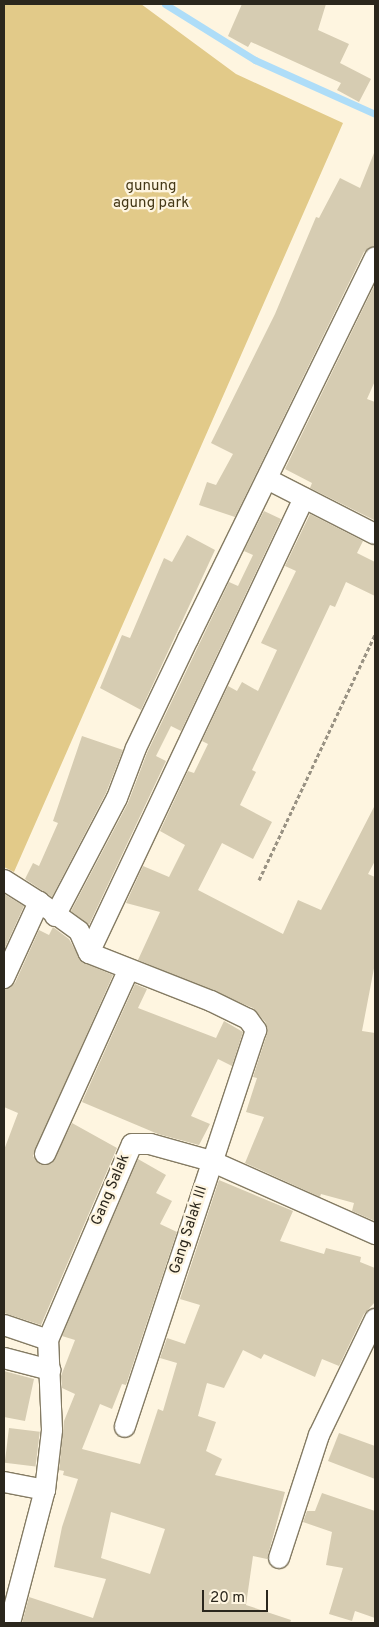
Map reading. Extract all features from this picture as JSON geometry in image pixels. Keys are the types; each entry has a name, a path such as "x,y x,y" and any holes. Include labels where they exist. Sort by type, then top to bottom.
{"street":[{"path":"55,916 117,798 136,748 375,257"},
{"path":"267,479 375,534"},
{"path":"88,953 304,498"},
{"path":"4,880 79,931 88,953 128,971 45,1154"},
{"path":"4,978 39,902"},
{"name":"Gang Salak III","path":"125,1426 211,1161 256,1035 254,1025 248,1019 211,1001 128,971"},
{"name":"Gang Salak","path":"10,1623 44,1490 52,1430 48,1340 132,1144 150,1144 211,1161 375,1234"},
{"path":"279,1558 319,1435 375,1319"},
{"path":"4,1324 48,1340"},
{"path":"4,1358 50,1370"},
{"path":"4,1482 44,1490"}],"path":[{"path":"259,880 375,635"}],"green space":[{"name":"gunung agung park","path":"4,4 141,4 236,74 343,123 14,872 4,867"}],"building":[{"path":"242,4 326,4 318,30 349,44 340,63 371,79 359,102 337,90 341,83 251,42 248,47 228,36"},
{"path":"374,153 375,245 364,252 235,517 199,505 207,482 216,485 233,454 211,443 275,314 316,217 319,218 340,178 360,188"},
{"path":"375,284 375,381 367,399 375,402 374,520 310,488 312,483 285,469"},
{"path":"264,511 281,519 181,731 171,726 156,756 166,761 89,925 71,911 128,803 147,753 229,582 238,586 253,555 244,551"},
{"path":"310,514 363,541 357,553 375,562 375,596 346,582 335,607 330,605 252,770 256,772 240,805 272,822 253,859 222,843 198,890 283,934 298,900 321,910 375,805 375,861 368,874 375,877 375,963 362,1031 375,1033 375,1221 352,1211 354,1203 321,1194 320,1197 245,1163 264,1117 246,1112 257,1078 253,1077 267,1034 266,1023 253,1008 138,960 160,912 126,903 143,866 169,877 185,845 160,831 188,771 194,773 208,744 202,741 228,686 237,691 242,682 258,691 277,650 261,643 296,571 285,566"},
{"path":"187,535 215,550 141,710 100,688 122,635 130,638 164,558 172,562"},
{"path":"82,736 123,750 106,793 52,897 25,879 33,863 39,866 58,823 53,821"},
{"path":"4,894 24,906 4,950"},
{"path":"53,927 69,939 82,962 113,975 33,1156 41,1165 52,1163 72,1123 117,1148 41,1325 4,1313 4,1150 18,1113 4,1107 4,990 15,983 39,930 49,935"},
{"path":"135,984 147,989 138,1008 216,1038 224,1021 243,1032 232,1066 218,1059 191,1116 210,1124 199,1145 158,1134 82,1102"},
{"path":"138,1159 166,1175 156,1193 172,1201 160,1224 177,1232 126,1385 122,1384 112,1409 100,1404 82,1449 140,1464 158,1409 163,1411 177,1363 160,1358 167,1338 185,1344 200,1305 180,1299 219,1180 293,1211 280,1241 324,1254 326,1248 361,1257 360,1262 375,1268 375,1302 364,1314 339,1366 322,1359 315,1377 264,1354 261,1359 243,1350 224,1388 207,1383 198,1416 216,1422 206,1451 222,1459 215,1475 285,1492 267,1559 253,1556 246,1605 291,1620 290,1623 22,1623 29,1597 93,1618 106,1579 54,1567 62,1527 78,1479 63,1475 64,1471 59,1470 64,1421 75,1394 62,1388 61,1376 75,1340 62,1336","holes":["111,1512 165,1529 150,1574 101,1558"]},
{"path":"4,1371 34,1379 25,1421 4,1417"},
{"path":"9,1428 40,1432 36,1467 5,1463"},
{"path":"339,1433 375,1446 375,1479 328,1461"},
{"path":"322,1493 375,1511 375,1618 355,1611 352,1621 329,1614 343,1568 326,1565 332,1532 303,1522 307,1511 315,1511"}],"waterway":[{"path":"165,4 255,60 375,114"}]}
